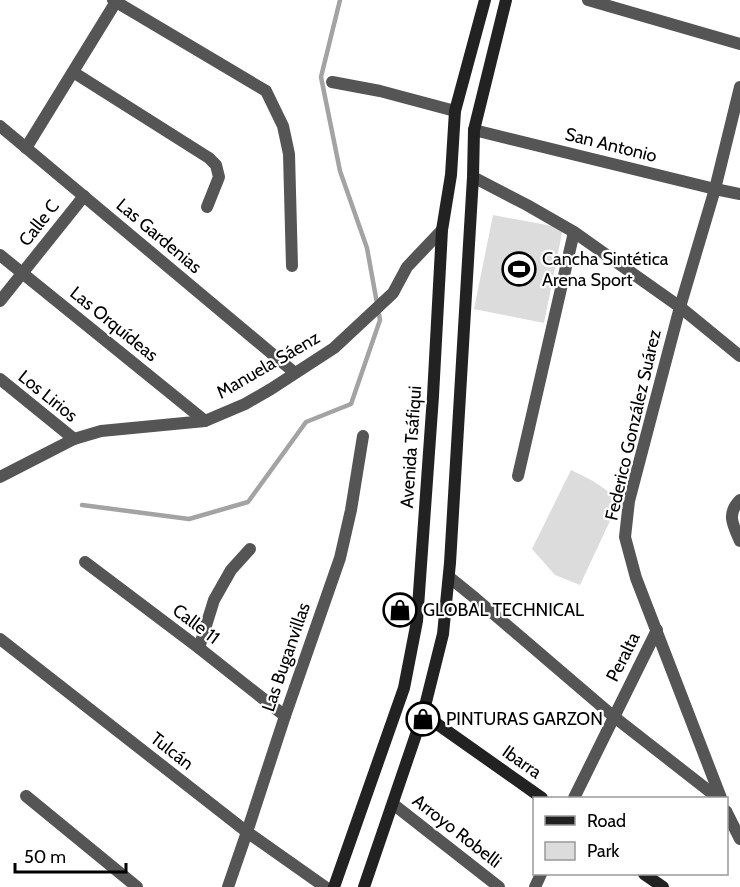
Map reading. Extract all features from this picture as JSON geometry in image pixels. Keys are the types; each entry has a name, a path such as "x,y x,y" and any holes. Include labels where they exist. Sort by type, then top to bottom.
{"main road":[{"name":"Avenida Tsáfiqui","path":"334,887 404,688 417,621 442,230 451,175 455,111 485,0"},
{"path":"364,887 423,714 443,634 449,577 474,130 506,0"},
{"name":"Ibarra","path":"423,714 541,797"},
{"path":"647,875 663,887"}],"street":[{"path":"588,0 740,44"},
{"path":"26,148 115,1 266,92 283,126 289,154 292,266"},
{"path":"73,72 209,158 216,165 219,177 207,207"},
{"path":"332,82 380,91 455,111"},
{"name":"Federico González Suárez","path":"720,797 636,578 625,537 629,501 680,307 715,189 740,87"},
{"name":"Las Gardenias","path":"0,126 295,373"},
{"name":"San Antonio","path":"474,130 740,194"},
{"path":"473,177 574,232 680,307 740,356"},
{"name":"Calle C","path":"0,301 84,196"},
{"name":"Manuela Sáenz","path":"0,477 74,440 101,431 205,421 245,404 272,389 334,348 371,314 393,293 407,267 442,230"},
{"path":"518,476 574,232"},
{"name":"Las Orquídeas","path":"0,255 205,421"},
{"name":"Los Lirios","path":"0,380 74,440"},
{"name":"Las Buganvillas","path":"228,887 340,558 351,510 363,436"},
{"path":"740,500 735,506 731,519 740,541"},
{"path":"199,648 214,600 231,570 250,549"},
{"name":"Calle 11","path":"85,562 285,716"},
{"path":"449,577 613,716 719,797"},
{"name":"Peralta","path":"574,797 657,630"},
{"name":"Tulcán","path":"0,639 247,832 325,887"},
{"path":"26,796 137,887"},
{"name":"Arroyo Robelli","path":"393,804 499,887"},
{"path":"728,815 740,839"}],"green space":[{"name":"Cancha Sintética Arena Sport","path":"493,215 563,228 544,323 474,309"},
{"path":"571,470 593,481 616,497 616,508 580,585 555,575 532,549"}],"waterway":[{"path":"82,505 189,519 248,502 306,422 351,404 380,320 367,248 340,171 321,77 340,0"}],"place":[{"name":"Cancha Sintética Arena Sport","path":"519,269"},
{"name":"GLOBAL TECHNICAL","path":"400,610"},
{"name":"PINTURAS GARZON","path":"423,719"}]}
